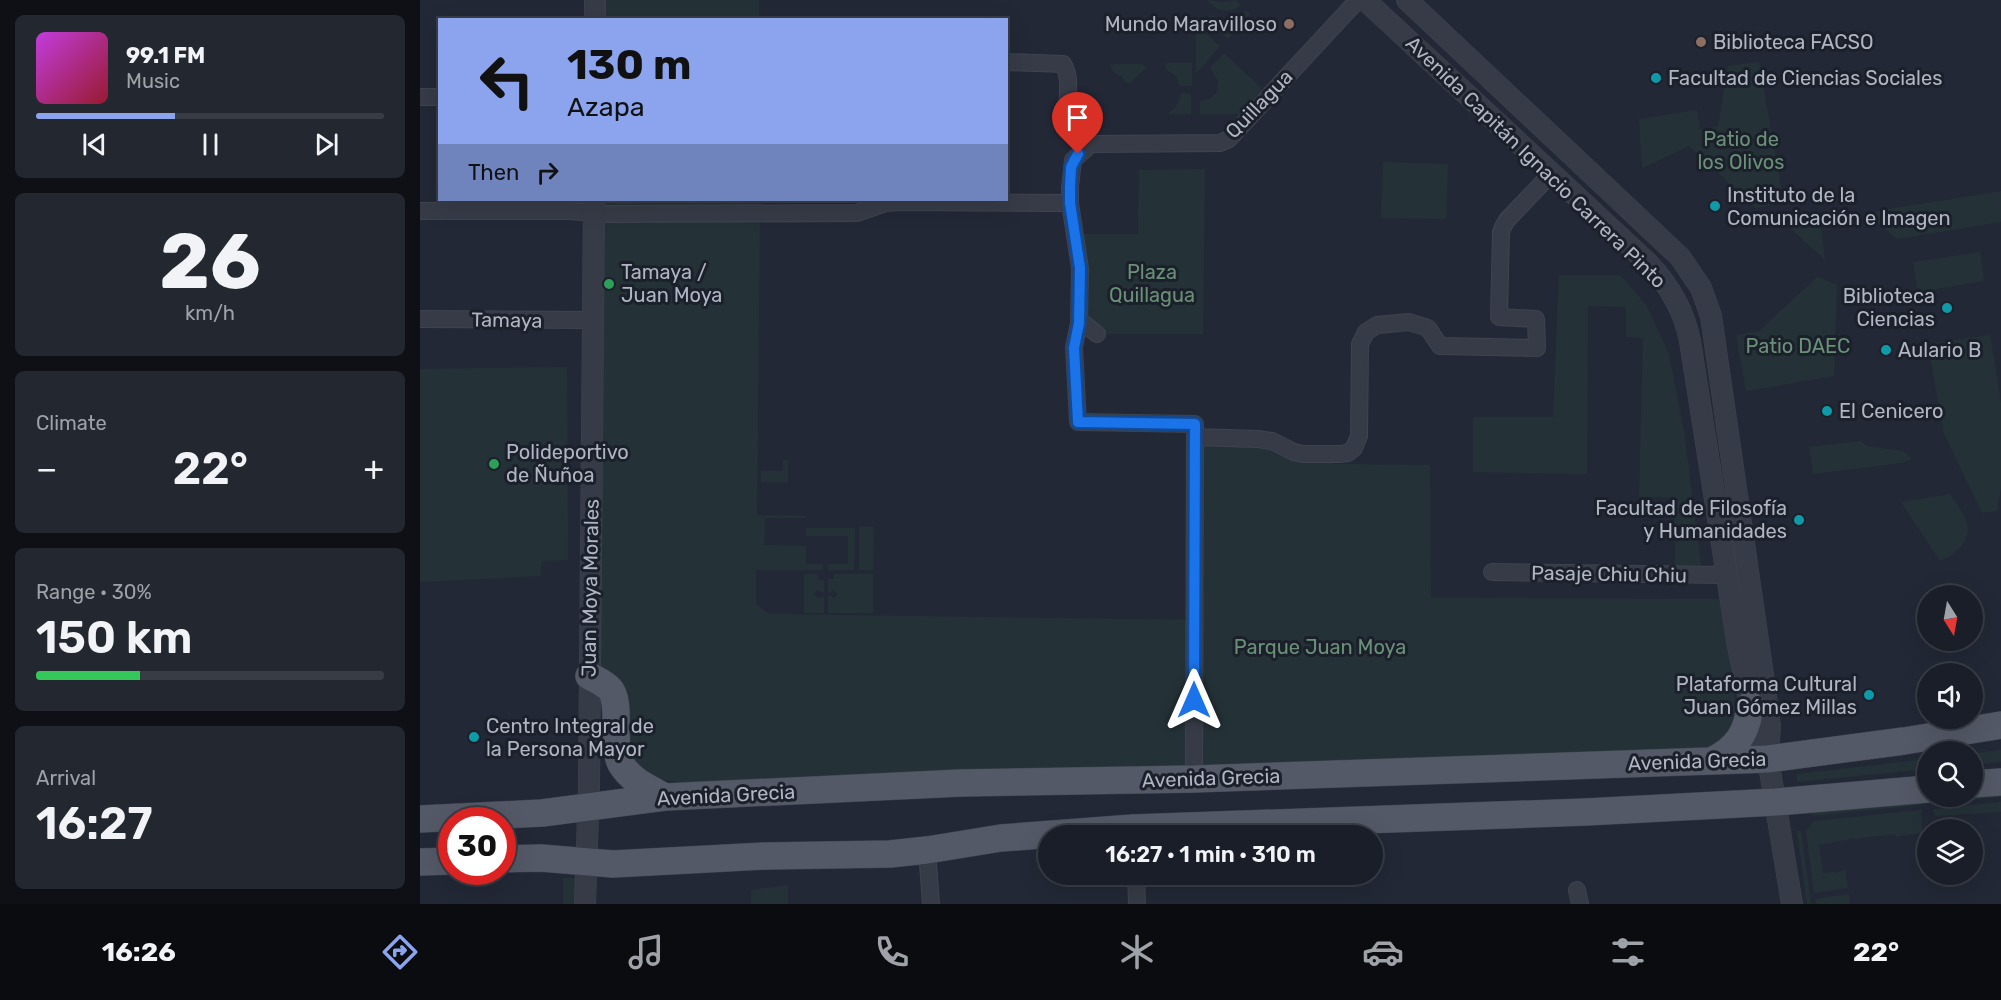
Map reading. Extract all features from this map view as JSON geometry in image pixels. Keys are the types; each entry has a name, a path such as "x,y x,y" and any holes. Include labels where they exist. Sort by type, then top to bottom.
{"main road":[{"path":"589,676 613,694 616,745 622,765 634,779 665,797"},
{"path":"1711,761 1730,751 1740,740 1749,718 1750,705"},
{"name":"Avenida Grecia","path":"420,819 518,815 665,797 961,783 1194,779 1768,759 2001,725"},
{"path":"1983,783 2001,782"},
{"path":"1292,825 1776,802 1917,790"},
{"path":"516,859 541,858 613,864 766,856 887,854 1001,838 1038,836"},
{"path":"420,862 438,861"}],"street":[{"path":"595,0 595,18"},
{"name":"Quillagua","path":"1091,144 1220,143 1229,139 1358,0"},
{"name":"Avenida Capitán Ignacio Carrera Pinto","path":"1365,0 1648,263 1663,278 1680,306 1690,341 1750,705 1757,732 1768,759 1792,904"},
{"name":"Avenida Capitán Ignacio Carrera Pinto","path":"1407,0 1680,257 1701,288 1711,316 1749,575 1770,726 1771,740 1768,759"},
{"path":"1008,62 1063,64 1069,76 1069,118 1072,126 1091,144 1073,160 1070,187 1070,203 1080,268 1080,320 1074,348 1078,422 1195,424 1194,779"},
{"path":"420,96 438,97"},
{"path":"1195,437 1258,438 1272,441 1303,454 1348,453 1354,448 1359,436 1360,344 1366,332 1377,326 1409,322 1419,325 1428,328 1440,346 1537,348 1536,319 1499,317 1501,232 1507,220 1570,153"},
{"path":"420,211 570,211 594,206 769,206 857,213 886,203 899,202 1070,203"},
{"name":"Juan Moya Morales","path":"585,904 594,206"},
{"name":"Tamaya","path":"420,319 593,320"},
{"path":"1080,320 1097,334"},
{"name":"Pasaje Chiu Chiu","path":"1492,572 1727,575"},
{"path":"1727,575 1749,575"},
{"path":"927,850 931,904"},
{"path":"1136,885 1137,904"}],"green space":[{"path":"605,0 759,0 759,18 605,18"},
{"path":"1207,0 1226,2 1236,0 1241,5 1227,11 1214,7"},
{"path":"1246,10 1250,14 1228,39 1206,23 1210,15 1229,22"},
{"path":"1196,25 1220,46 1196,74"},
{"path":"1224,53 1262,89 1240,114 1200,114 1200,101 1209,99 1217,92 1218,81 1210,68"},
{"name":"Patio de los Olivos","path":"1759,62 1784,203 1756,208 1689,146 1642,168 1639,119 1697,110 1700,129 1718,126 1728,66"},
{"path":"1166,63 1192,63 1192,86 1180,86 1176,76 1166,69"},
{"path":"1110,64 1143,64 1146,68 1131,82 1126,83 1121,76 1113,72"},
{"path":"1181,93 1191,94 1191,114 1169,114 1177,104"},
{"path":"1383,162 1448,164 1446,219 1381,218"},
{"name":"Plaza Quillagua","path":"1205,169 1203,334 1101,334 1082,315 1079,234 1138,234 1139,170"},
{"path":"2001,191 2001,222 1897,239 1865,213"},
{"name":"Parque Juan Moya","path":"603,201 760,201 757,515 806,516 806,518 765,518 764,545 806,546 806,564 823,564 823,570 756,570 756,604 769,614 1202,620 1203,443 1256,444 1294,460 1333,461 1334,464 1430,465 1431,598 1721,599 1739,725 1721,752 684,783 653,778 632,762 601,669 598,635"},
{"path":"1786,224 1821,227 1825,260"},
{"path":"1980,252 1984,281 1918,292 1913,262"},
{"path":"1559,275 1620,275 1647,306 1669,354 1684,431 1701,565 1675,565 1675,497 1639,497 1643,338 1626,337 1626,307 1588,306 1587,474 1473,472 1473,417 1553,417"},
{"name":"Patio DAEC","path":"1817,277 1837,285 1834,376 1746,391 1736,335 1759,331"},
{"path":"1990,335 2001,403 2001,488 1997,511 1982,513 1944,434 1928,344"},
{"name":"Polideportivo de Ñuñoa","path":"567,367 568,560 542,561 540,576 420,582 420,369"},
{"path":"1861,441 1867,446 1903,451 1912,459 1902,463 1813,474 1809,447"},
{"path":"783,460 788,460 788,482 761,482 761,471 783,471"},
{"path":"1950,494 1964,516 1968,531 1960,547 1940,561 1901,502"},
{"path":"859,527 874,527 873,570 859,570"},
{"path":"806,528 855,528 854,570 828,570 828,564 848,564 848,536 806,536"},
{"path":"804,574 818,574 818,580 824,580 824,593 817,590 814,594 817,598 824,596 824,613 804,613"},
{"path":"834,574 873,574 873,613 828,613 828,595 834,598 838,594 834,590 828,593 828,579 834,579"},
{"path":"2001,750 2001,762 1983,764 1983,752"},
{"path":"1917,760 1917,770 1797,782 1796,774"},
{"path":"2001,791 2001,797 1983,799 1983,794"},
{"path":"1917,799 1917,805 1812,816 1811,810"},
{"path":"2001,802 2001,812 1934,816 1933,809 1983,807 1983,804"},
{"path":"1921,810 1921,819 1917,819 1917,834 1896,837 1895,834 1854,838 1819,845 1823,873 1845,870 1848,888 1814,893 1806,831 1814,821"},
{"path":"1797,831 1801,831 1811,904 1807,904"},
{"path":"563,878 579,878 578,904 563,904"},
{"path":"788,885 788,904 751,904 751,890"},
{"path":"1849,894 1850,904 1816,904 1815,899"}],"place":[{"name":"Mundo Maravilloso","path":"1289,24"},
{"name":"Biblioteca FACSO","path":"1701,42"},
{"name":"Facultad de Ciencias Sociales","path":"1656,78"},
{"name":"Instituto de la Comunicación e Imagen","path":"1715,206"},
{"name":"Tamaya / Juan Moya","path":"609,284"},
{"name":"Biblioteca Ciencias","path":"1947,308"},
{"name":"Aulario B","path":"1886,350"},
{"name":"El Cenicero","path":"1827,411"},
{"name":"Polideportivo de Ñuñoa","path":"494,464"},
{"name":"Facultad de Filosofía y Humanidades","path":"1799,520"},
{"name":"Plataforma Cultural Juan Gómez Millas","path":"1869,695"},
{"name":"Centro Integral de la Persona Mayor","path":"474,737"}],"route":[{"path":"1078,154 1071,167 1070,203 1080,268 1079,323 1074,348 1078,422 1195,424 1194,700"}]}
